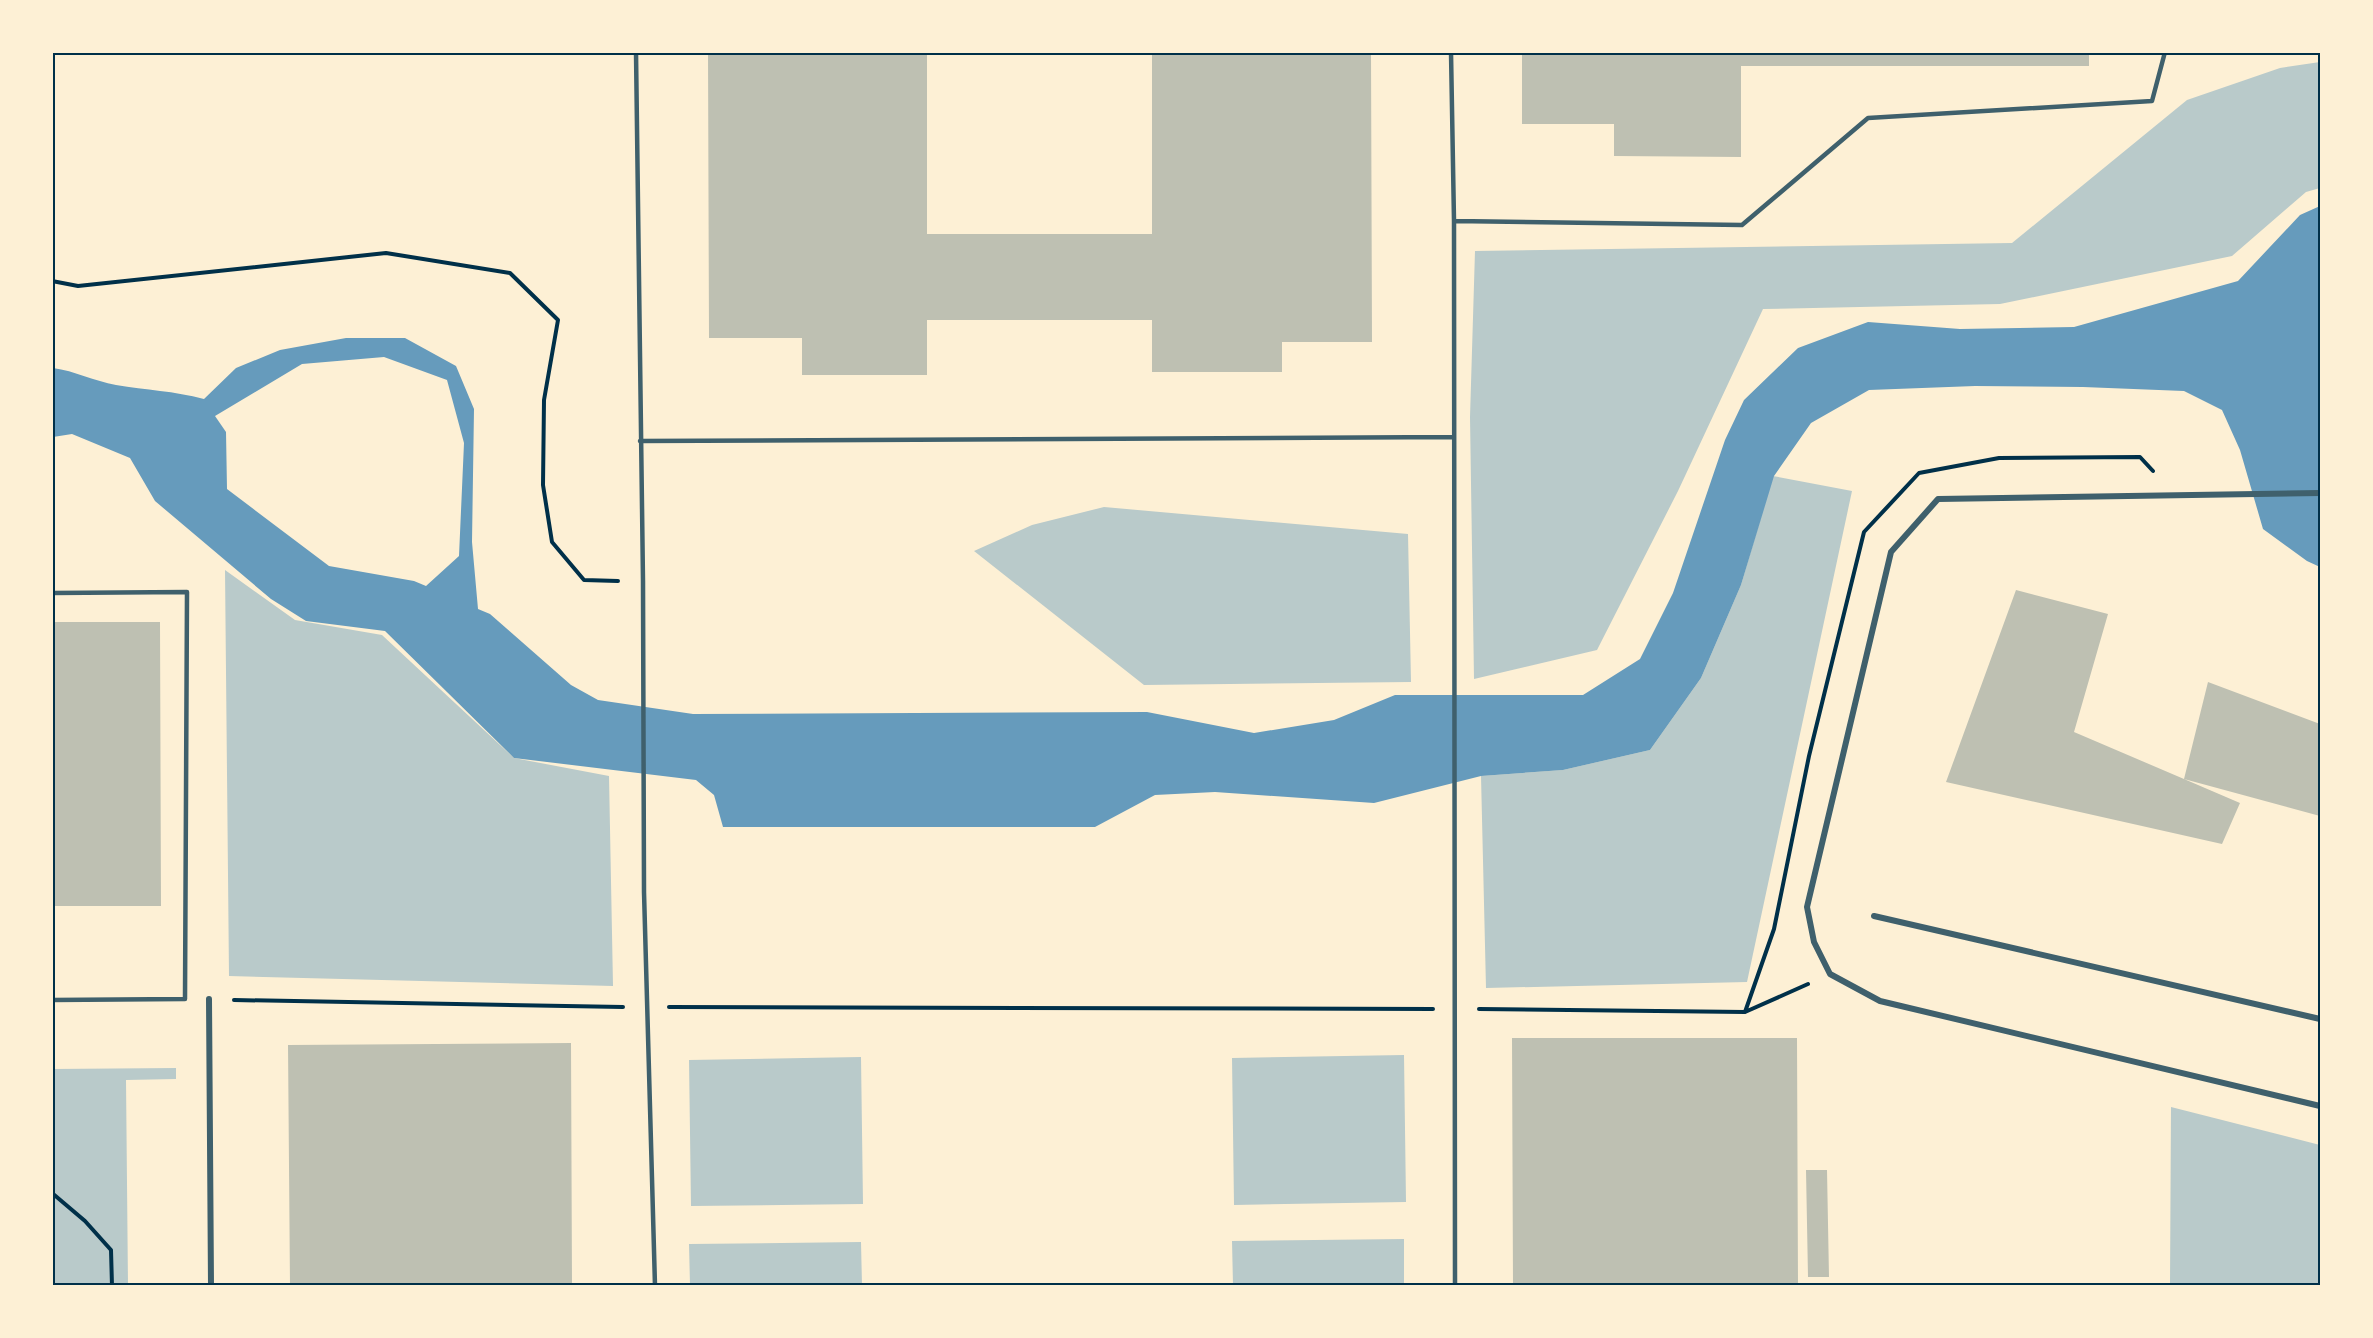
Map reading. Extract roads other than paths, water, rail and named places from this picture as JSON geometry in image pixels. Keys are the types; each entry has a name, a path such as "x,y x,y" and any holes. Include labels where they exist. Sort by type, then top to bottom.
{"street":[{"path":"2320,493 1938,499 1891,552 1807,907 1814,942 1830,974 1880,1001 2320,1106"},
{"path":"1874,916 2320,1019"},
{"path":"209,999 211,1286"}],"lane":[{"path":"636,52 643,581 644,892 655,1286"},
{"path":"1451,52 1454,221 1455,1286"},
{"path":"1454,221 1742,225 1868,118 2152,101 2165,52"},
{"path":"640,441 1454,437"},
{"path":"52,592 187,592 185,999 52,1000"}],"water":[{"path":"2320,206 2320,567 2307,561 2263,529 2240,450 2222,410 2184,391 1975,386 1869,390 1811,423 1774,476 1741,585 1701,678 1650,750 1563,770 1481,776 1374,803 1215,792 1155,795 1095,827 723,827 714,795 696,780 514,758 385,631 306,621 271,599 155,501 130,458 72,434 53,437 53,368 116,385 204,399 236,368 280,350 346,338 405,338 456,366 474,409 472,542 478,609 490,614 571,685 598,700 693,714 1147,712 1254,733 1334,720 1395,695 1583,695 1640,659 1673,593 1725,440 1744,400 1798,348 1868,322 1960,329 2074,327 2238,281 2300,215","holes":["384,357 447,380 464,443 459,556 426,586 414,581 329,566 227,489 226,432 215,416 302,364"]}]}
